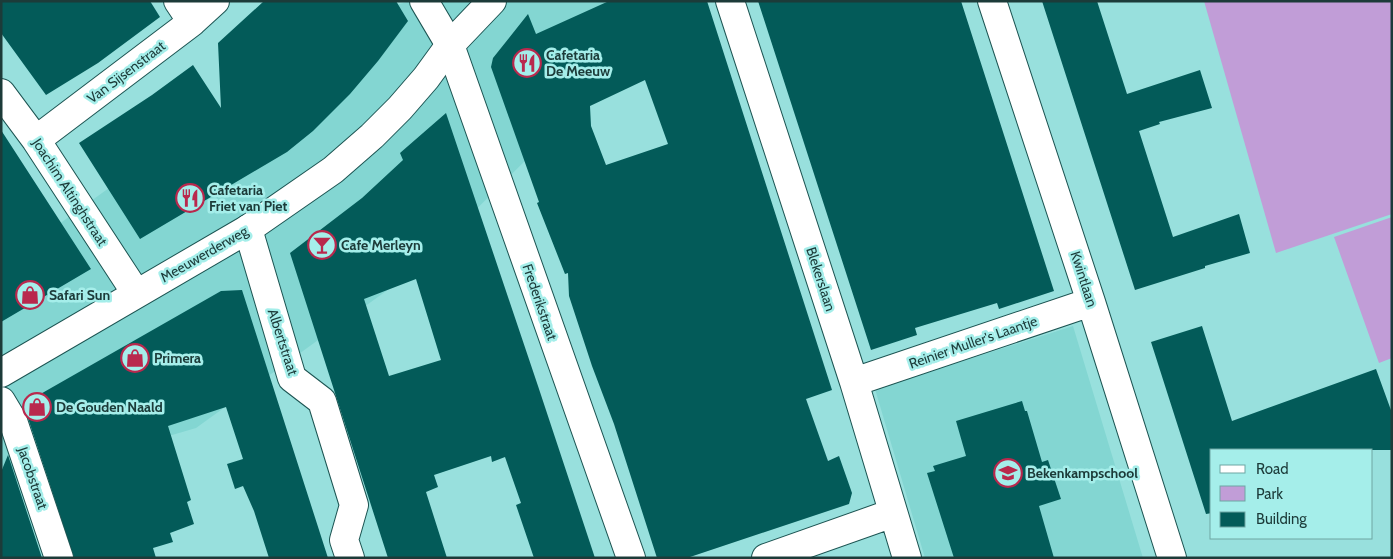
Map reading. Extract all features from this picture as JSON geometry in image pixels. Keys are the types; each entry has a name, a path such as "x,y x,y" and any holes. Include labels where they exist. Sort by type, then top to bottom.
{"street":[{"name":"Van Sijsenstraat","path":"36,140 185,12 215,1"},
{"name":"Frederikstraat","path":"424,1 450,45 631,558"},
{"name":"Meeuwerderweg","path":"1,373 248,229 333,170 372,136 400,108 426,78 450,45 492,1"},
{"name":"Blekerslaan","path":"730,1 854,382 907,558"},
{"name":"Kwintlaan","path":"992,1 1091,302 1172,558"},
{"name":"Joachim Altinghstraat","path":"1,93 36,140 136,293"},
{"name":"Albertstraat","path":"248,229 292,378 322,401 354,505 344,540 350,558"},
{"name":"Reinier Muller's Laantje","path":"854,382 1091,302"},
{"name":"Jacobstraat","path":"1,401 13,421 59,558"},
{"path":"766,558 893,514"}],"shaded area":[{"path":"411,1 627,1 653,34 414,271 196,428 1,485 1,266 343,19"},
{"name":"Bekenkampschool","path":"1073,326 1143,558 925,558 875,389"}],"green space":[{"path":"1204,1 1392,1 1392,214 1276,253"},
{"path":"1392,217 1392,358 1379,363 1334,237"}],"building":[{"path":"1,1 150,1 160,17 98,63 46,95 1,33"},
{"path":"264,1 396,1 408,21 350,94 313,131 287,152 140,239 79,143 152,95 193,65 221,108 218,43"},
{"path":"609,1 707,1 832,390 806,399 828,461 839,456 852,493 849,504 687,558 657,558 614,424 592,366 569,296 568,273 565,274 537,203 539,202 491,67 493,58 528,14 536,34","holes":["645,80 668,144 606,165 591,126 590,106"]},
{"path":"758,1 961,1 1054,291 999,309 997,303 915,328 917,335 871,350"},
{"path":"1042,1 1097,1 1127,94 1200,70 1212,108 1159,122 1160,124 1139,131 1173,237 1239,214 1250,253 1135,290"},
{"path":"446,113 595,558 534,558 516,505 521,503 505,457 492,462 491,456 434,475 438,487 426,492 447,558 388,558 290,253 362,198 403,160 400,153","holes":["416,279 441,360 389,376 364,299"]},
{"path":"1,130 91,269 1,322"},
{"path":"242,290 328,558 269,558 254,511 243,486 235,489 227,464 243,459 226,407 168,426 191,500 187,502 194,524 170,533 173,542 153,548 156,558 74,558 26,412 30,400 221,291"},
{"path":"1202,326 1232,421 1376,369 1392,413 1392,450 1210,449 1210,513 1206,514 1151,342"},
{"path":"1022,401 1025,411 1027,411 1042,462 1048,460 1061,499 1039,506 1054,558 954,558 927,473 935,471 933,466 966,456 956,421"},
{"path":"8,455 42,558 1,558 1,472"}],"place":[{"name":"Cafetaria De Meeuw","path":"527,63"},
{"name":"Cafetaria Friet van Piet","path":"190,198"},
{"name":"Cafe Merleyn","path":"322,245"},
{"name":"Safari Sun","path":"30,295"},
{"name":"Primera","path":"135,358"},
{"name":"De Gouden Naald","path":"37,407"},
{"name":"Bekenkampschool","path":"1008,473"}]}
